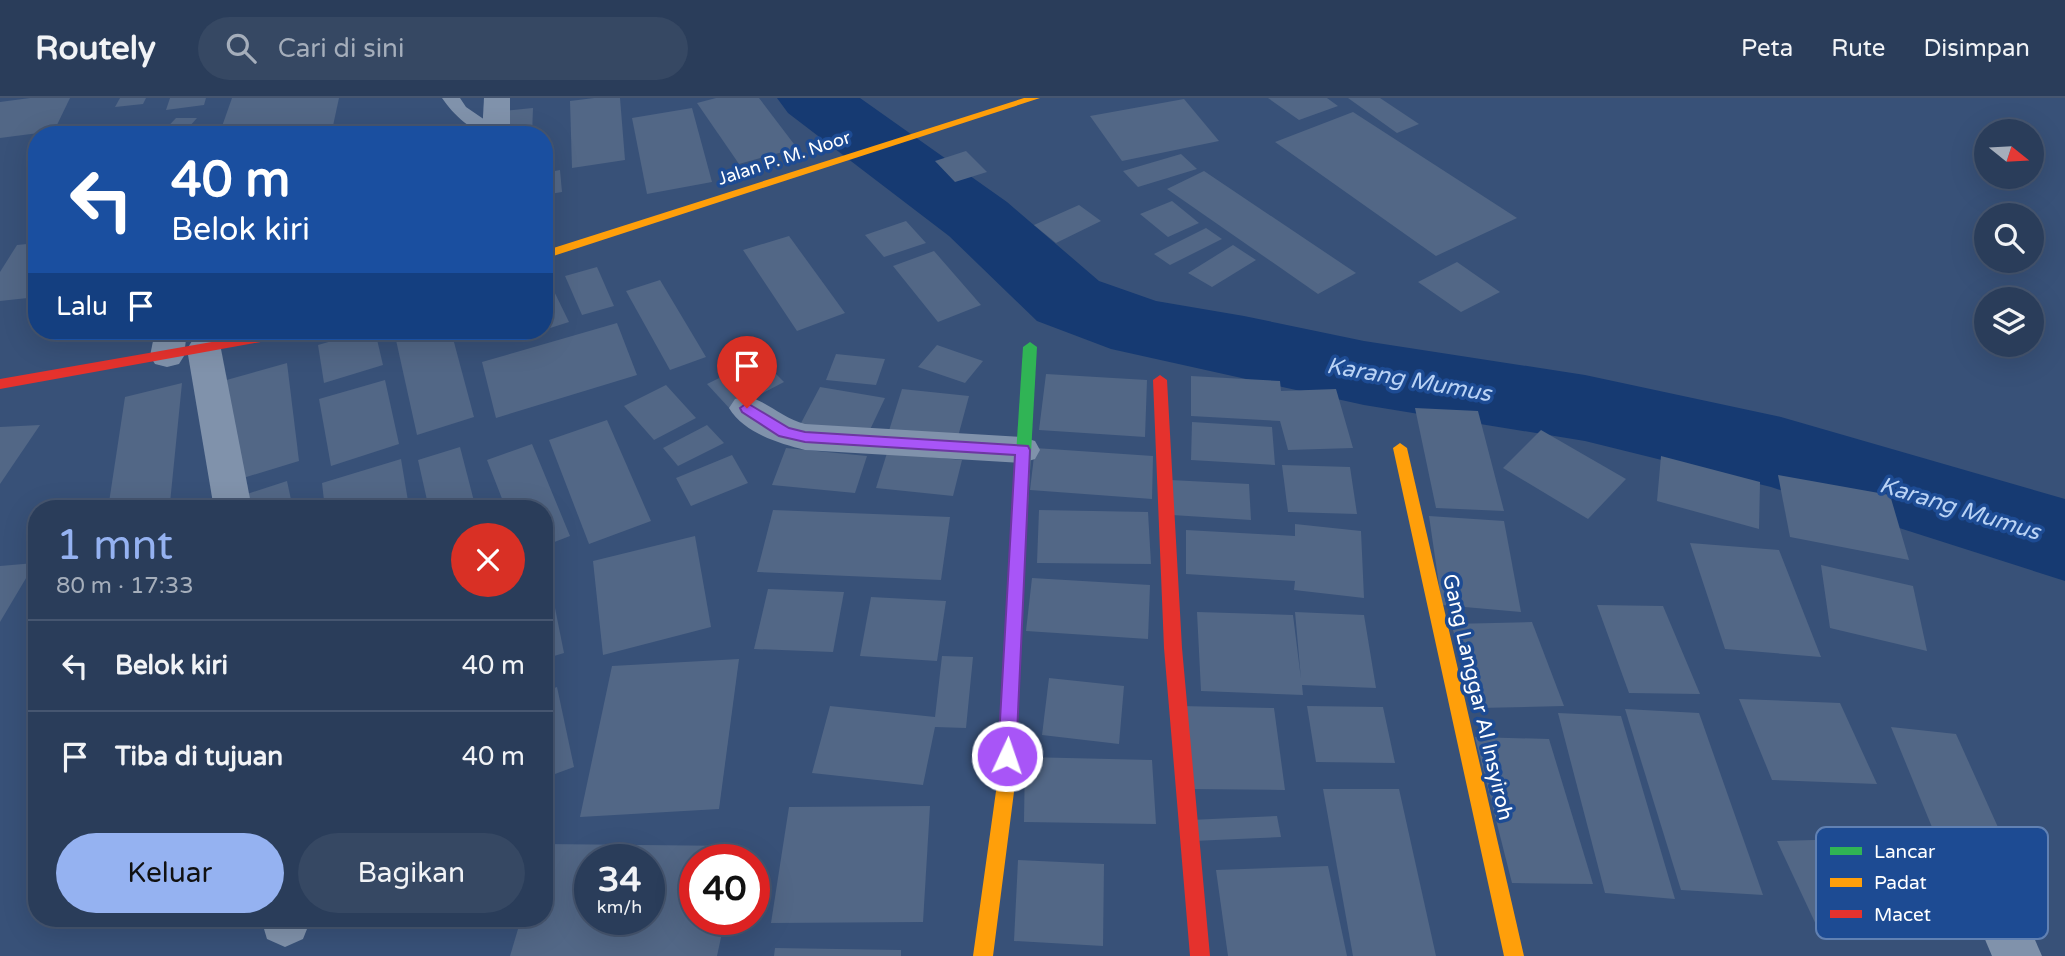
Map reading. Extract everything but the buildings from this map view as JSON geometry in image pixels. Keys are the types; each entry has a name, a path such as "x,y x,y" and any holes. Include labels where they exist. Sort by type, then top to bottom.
{"main road":[{"name":"Jalan P. M. Noor","path":"553,252 1035,98"},
{"path":"0,384 169,343 204,349 252,340"},
{"path":"983,956 1006,784 1022,450 1030,347"},
{"path":"1160,380 1173,648 1200,956"},
{"name":"Gang Langgar Al Insyiroh","path":"1399,447 1514,956"}],"street":[{"path":"495,126 497,98"},
{"path":"204,349 231,500"},
{"path":"747,408 784,432 805,437 1022,450"},
{"path":"2010,939 2017,956"}],"lane":[{"path":"451,98 460,111 483,126"}],"waterway":[{"name":"Karang Mumus","path":"813,98 978,219 1068,301 1143,328 1244,346 1364,373 1585,408 1781,453 2065,540"}],"traffic: fast":[{"path":"1016,577 1030,347"}],"traffic: slow":[{"path":"553,252 1035,98"},
{"path":"1400,448 1514,956"},
{"path":"983,956 1006,784 1016,577"}],"traffic: jam":[{"path":"0,384 248,340"},
{"path":"1160,380 1173,648 1200,956"}],"route":[{"path":"747,408 784,432 805,437 1022,450 1007,756"}]}
